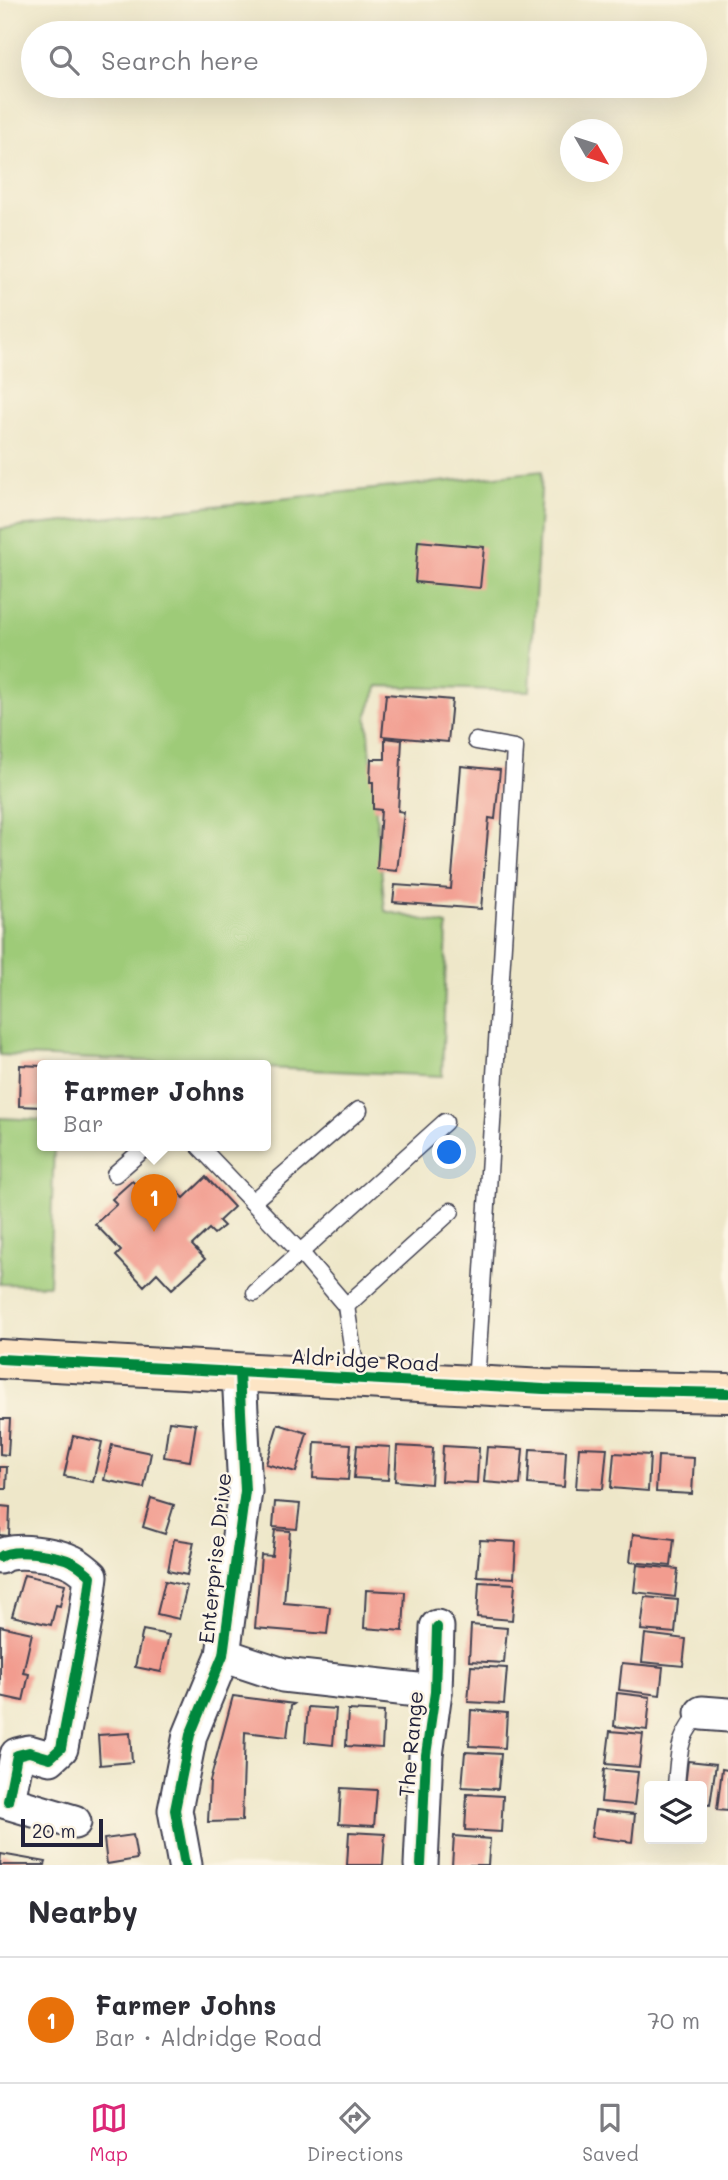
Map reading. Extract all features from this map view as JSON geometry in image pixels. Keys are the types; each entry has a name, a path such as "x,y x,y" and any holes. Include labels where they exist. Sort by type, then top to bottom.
{"street":[{"name":"Aldridge Road","path":"0,1359 544,1389 728,1393"},
{"name":"Enterprise Drive","path":"185,1865 175,1810 190,1735 223,1655 245,1491 239,1372"},
{"path":"0,1557 4,1554 25,1552 47,1556 74,1562 91,1576 61,1748 50,1758 29,1752 17,1755 4,1800 74,1822"},
{"name":"The Range","path":"421,1865 426,1755 435,1692 437,1627"},
{"name":"The Range","path":"223,1655 283,1675 435,1692"}],"lane":[{"path":"476,741 515,748 476,1385"},
{"path":"252,1202 359,1110"},
{"path":"255,1293 445,1122"},
{"path":"115,1174 141,1151"},
{"path":"207,1151 346,1306 356,1378"},
{"path":"346,1306 451,1212"},
{"path":"677,1781 681,1741 691,1723 715,1714"}],"green space":[{"path":"542,471 530,691 378,686 367,714 385,911 447,925 442,1076 271,1068 271,1060 121,1060 0,1055 0,529"},
{"path":"0,1118 37,1120 37,1151 54,1151 49,1285 0,1284"}],"building":[{"path":"418,541 484,547 480,588 415,582"},
{"path":"386,694 452,700 448,742 382,736"},
{"path":"385,738 402,740 398,811 404,812 397,871 377,869 381,810 373,809 371,759 385,759"},
{"path":"461,766 500,770 495,819 489,818 481,909 393,902 395,885 451,889"},
{"path":"20,1065 37,1066 37,1107 19,1106"},
{"path":"149,1177 170,1199 177,1191 184,1198 206,1177 234,1207 219,1221 224,1226 214,1234 209,1229 192,1245 205,1259 172,1289 157,1273 144,1286 116,1256 121,1251 95,1224 117,1204 112,1199 132,1181 139,1187"},
{"path":"0,1419 10,1419 8,1455 0,1454"},
{"path":"169,1421 196,1424 190,1461 164,1457"},
{"path":"278,1424 307,1433 296,1472 266,1464"},
{"path":"73,1436 102,1442 93,1482 64,1476"},
{"path":"315,1442 351,1444 348,1480 313,1478"},
{"path":"112,1445 151,1453 144,1488 104,1480"},
{"path":"357,1445 390,1447 388,1480 354,1478"},
{"path":"397,1446 433,1448 431,1484 395,1481"},
{"path":"443,1446 479,1448 477,1483 441,1481"},
{"path":"487,1447 523,1449 520,1485 484,1482"},
{"path":"579,1447 607,1448 603,1489 576,1488"},
{"path":"530,1449 566,1451 564,1487 528,1484"},
{"path":"614,1453 650,1455 648,1491 611,1488"},
{"path":"658,1456 694,1458 692,1494 656,1492"},
{"path":"0,1467 7,1467 6,1489 0,1489"},
{"path":"151,1498 174,1505 165,1534 143,1527"},
{"path":"275,1502 300,1504 297,1529 273,1527"},
{"path":"0,1506 10,1507 9,1536 0,1535"},
{"path":"275,1530 290,1531 284,1603 330,1607 327,1634 255,1628 261,1555 272,1556"},
{"path":"633,1534 674,1539 671,1566 630,1562"},
{"path":"174,1539 194,1542 187,1575 168,1571"},
{"path":"480,1540 516,1542 514,1578 477,1576"},
{"path":"637,1565 678,1569 675,1597 634,1592"},
{"path":"24,1575 65,1584 60,1606 56,1605 51,1625 12,1616"},
{"path":"165,1581 187,1586 179,1619 157,1614"},
{"path":"479,1582 515,1584 512,1620 477,1617"},
{"path":"366,1590 405,1592 403,1631 364,1628"},
{"path":"645,1597 678,1600 675,1633 641,1630"},
{"path":"471,1625 507,1628 504,1663 469,1661"},
{"path":"0,1626 32,1633 23,1673 29,1674 23,1701 0,1696"},
{"path":"143,1630 169,1635 161,1672 135,1667"},
{"path":"645,1634 686,1639 683,1666 642,1662"},
{"path":"622,1663 663,1667 660,1695 619,1690"},
{"path":"471,1666 507,1668 504,1704 468,1702"},
{"path":"617,1693 650,1697 647,1730 614,1726"},
{"path":"233,1696 294,1704 291,1706 287,1737 245,1732 242,1821 208,1822 210,1781"},
{"path":"308,1707 336,1709 333,1745 305,1742"},
{"path":"348,1710 384,1712 382,1748 346,1746"},
{"path":"471,1710 507,1713 505,1748 469,1746"},
{"path":"610,1731 643,1734 639,1767 606,1764"},
{"path":"130,1733 132,1762 100,1765 98,1735"},
{"path":"465,1752 501,1754 498,1789 462,1787"},
{"path":"688,1761 716,1764 710,1805 707,1805 707,1781 686,1781"},
{"path":"604,1769 638,1772 634,1805 601,1802"},
{"path":"722,1769 728,1770 728,1811 717,1810"},
{"path":"341,1788 377,1790 374,1826 339,1824"},
{"path":"467,1794 503,1796 501,1832 465,1830"},
{"path":"595,1810 635,1814 632,1842 591,1837"},
{"path":"349,1832 385,1834 383,1865 347,1865"},
{"path":"133,1835 137,1859 107,1864 104,1839"},
{"path":"454,1836 490,1839 488,1865 452,1865"},
{"path":"1,1854 46,1862 45,1865 0,1865"}],"cycle path":[{"path":"0,1359 544,1389 728,1393"},
{"path":"185,1865 175,1810 190,1735 223,1655 245,1491 239,1372"},
{"path":"0,1557 24,1552 57,1557 80,1566 91,1576 61,1748 50,1758 29,1752 17,1755 8,1801"},
{"path":"421,1865 426,1755 435,1692 437,1627"}],"place":[{"name":"Farmer Johns","path":"154,1232"}]}
